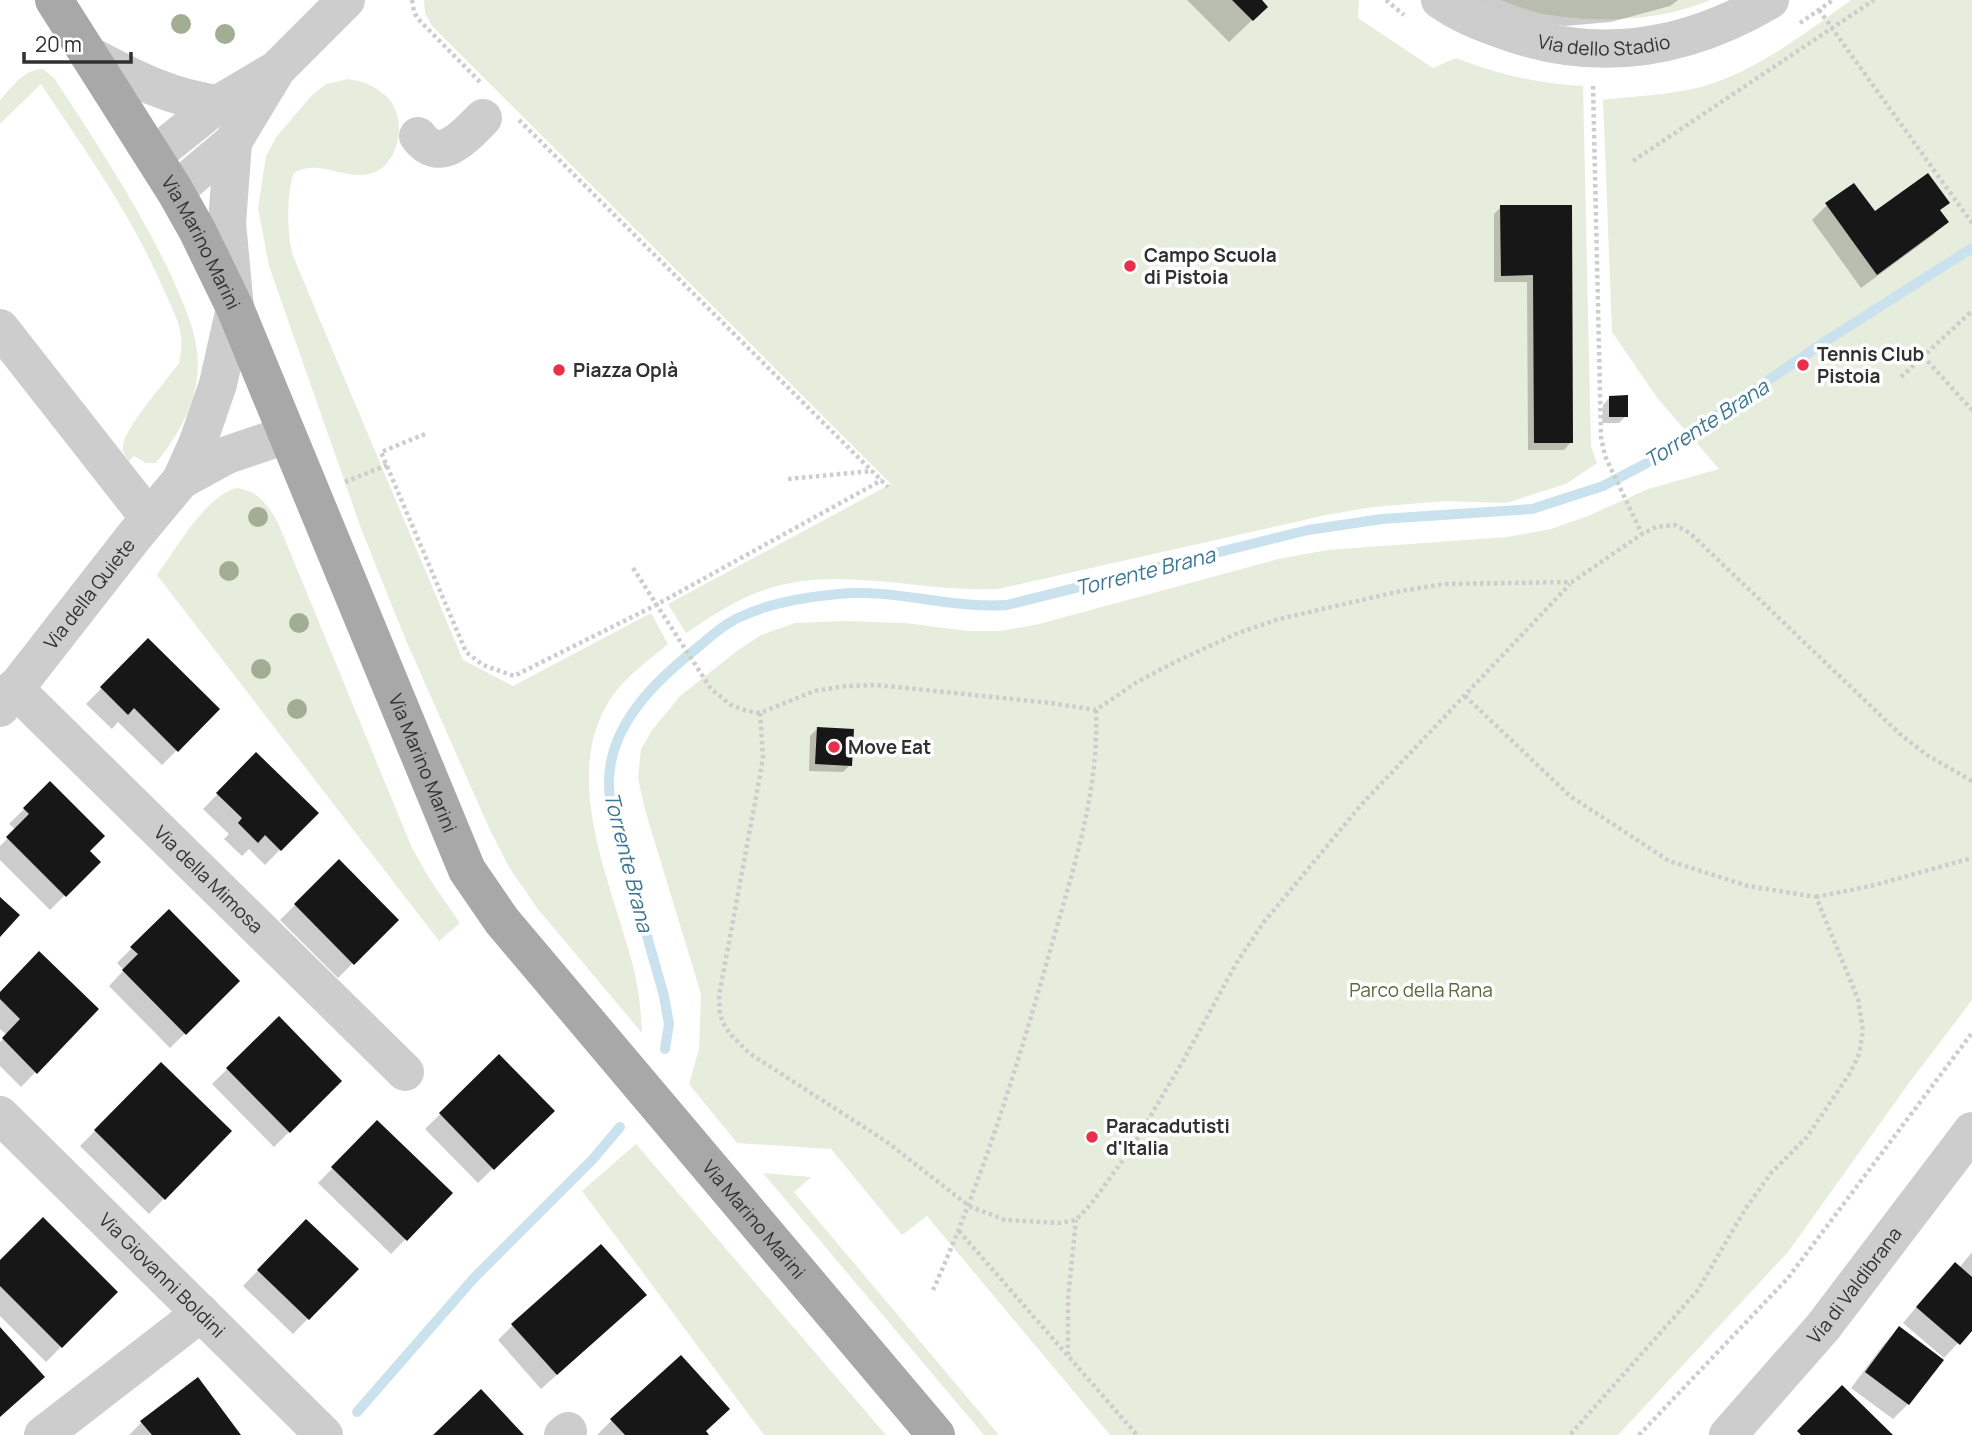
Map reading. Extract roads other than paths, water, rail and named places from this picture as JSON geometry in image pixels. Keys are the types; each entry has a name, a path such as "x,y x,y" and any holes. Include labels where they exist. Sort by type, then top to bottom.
{"main road":[{"name":"Via Marino Marini","path":"54,0 175,191 235,308 456,847 485,898 936,1435"}],"street":[{"path":"175,191 233,142 277,69 346,0"},
{"name":"Via dello Stadio","path":"1440,0 1464,15 1508,32 1591,50 1661,44 1695,35 1719,27 1770,0"},
{"path":"89,55 141,82 176,96 218,104"},
{"path":"153,156 218,104 277,69"},
{"path":"418,136 430,148 451,146 464,137 493,106"},
{"name":"Via della Quiete","path":"7,698 181,480 213,399 235,308 227,223 233,142"},
{"path":"0,328 149,518"},
{"name":"Via della Quiete","path":"181,480 227,455 286,435"},
{"name":"Via della Mimosa","path":"7,698 405,1072"},
{"name":"Via Giovanni Boldini","path":"0,1115 324,1435"},
{"name":"Via di Valdibrana","path":"1728,1435 1823,1327 1972,1131"},
{"path":"43,1435 201,1313"}],"waterway":[{"name":"Torrente Brana","path":"665,1049 669,1024 664,996 614,817 609,786 610,764 616,744 636,707 665,675 728,623 775,604 838,594 880,594 964,604 1007,605 1308,530 1382,519 1532,509 1603,486 1645,464 1829,339 1972,248"},
{"name":"Torrente Brana","path":"357,1412 474,1278 593,1159 620,1127"}],"place":[{"name":"Campo Scuola di Pistoia","path":"1130,266"},
{"name":"Tennis Club Pistoia","path":"1803,365"},
{"name":"Piazza Oplà","path":"559,370"},
{"name":"Move Eat","path":"834,747"},
{"name":"Paracadutisti d'Italia","path":"1092,1137"}],"park label":[{"name":"Parco della Rana","path":"1421,990"}]}
